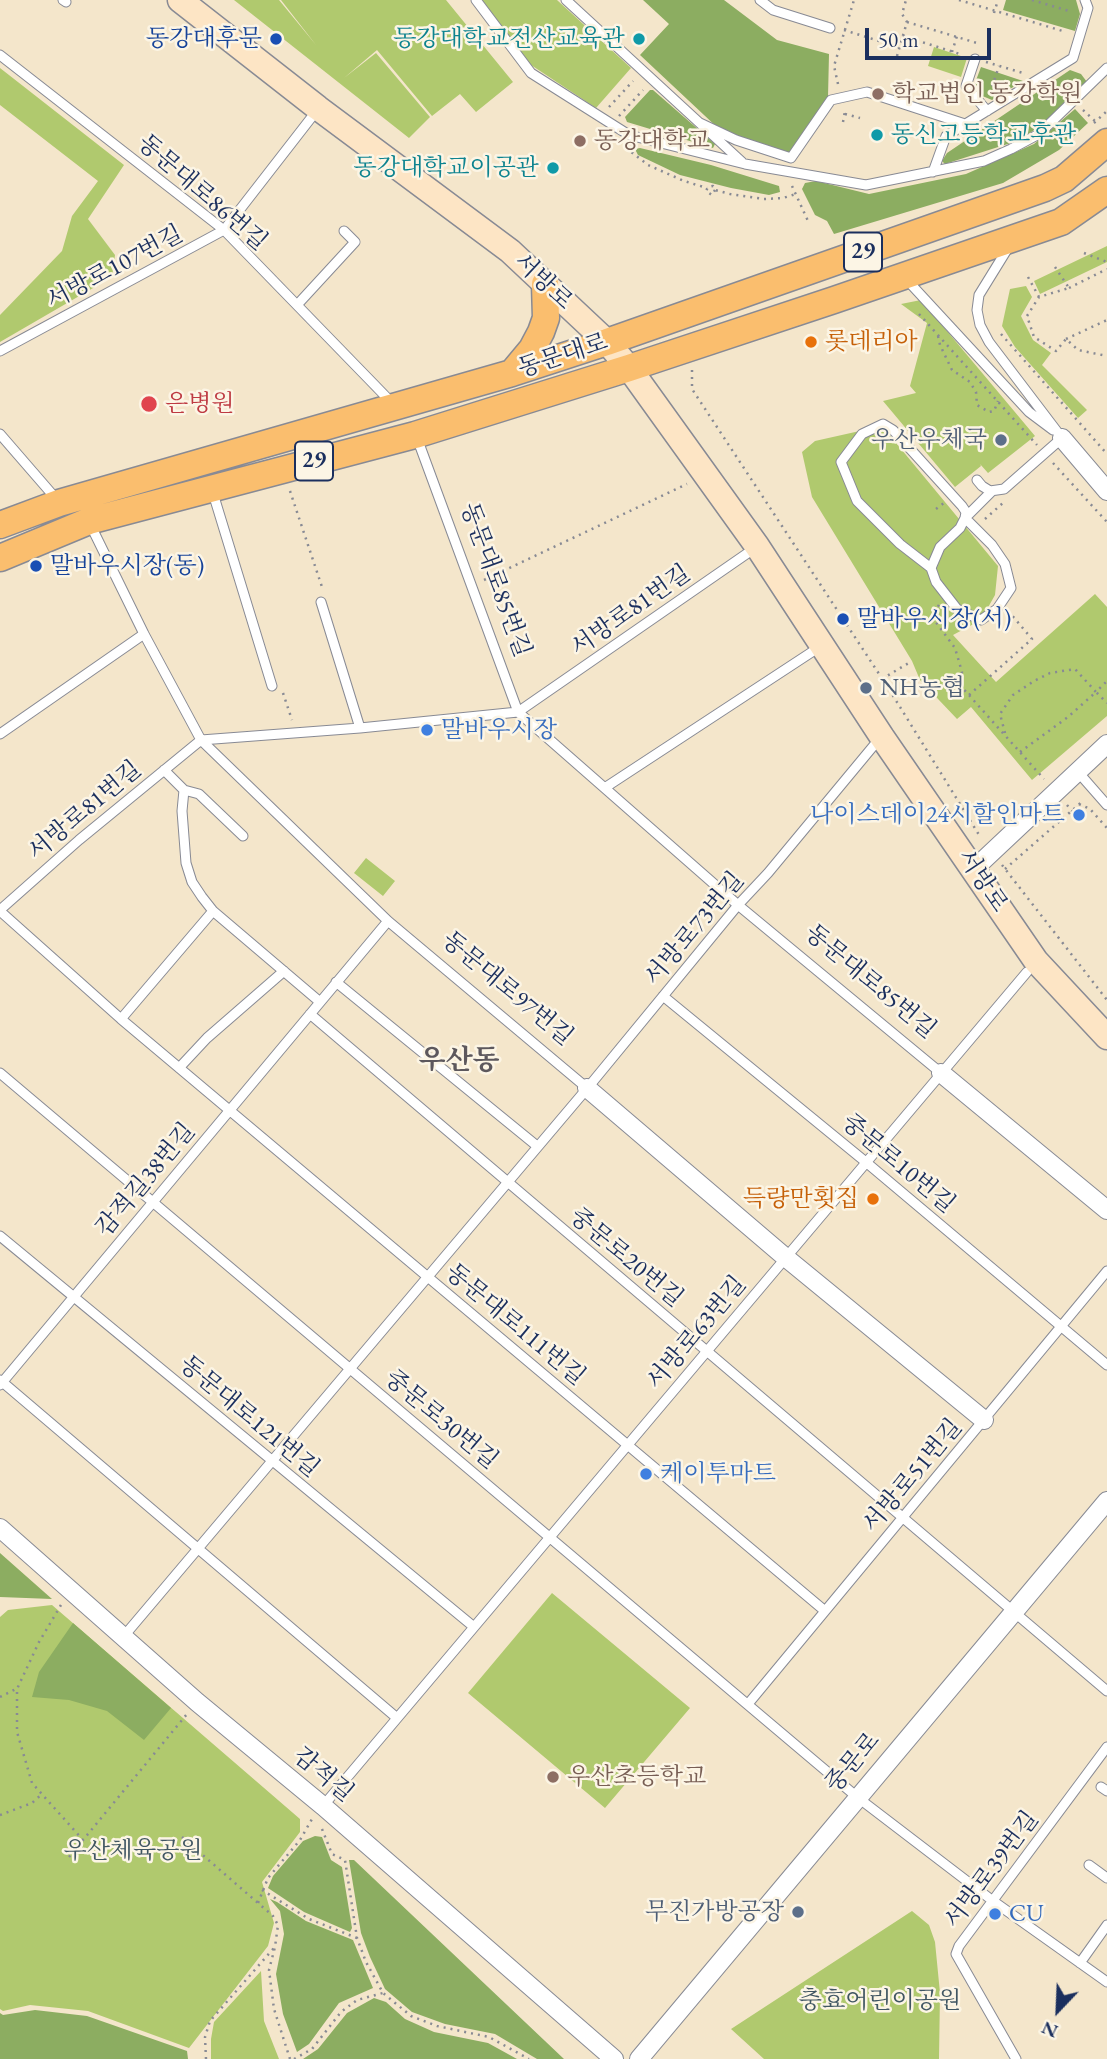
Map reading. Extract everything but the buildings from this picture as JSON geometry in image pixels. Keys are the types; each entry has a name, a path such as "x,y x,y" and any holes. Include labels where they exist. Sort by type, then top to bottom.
{"main road":[{"name":"서방로","path":"180,0 318,108 510,251 607,342 629,368 757,546 882,737 983,860 1036,961 1107,1037"},
{"name":"동문대로","path":"0,525 59,503 512,373 1045,188 1064,178 1101,132"},
{"name":"동문대로","path":"0,558 89,521 415,435 629,368 1061,222 1107,190"},
{"path":"512,373 532,349 541,332 546,318 545,284"}],"street":[{"path":"1062,438 1107,491"},
{"path":"983,860 1107,744"},
{"name":"동문대로85번길","path":"942,1073 1107,1210"},
{"name":"동문대로97번길","path":"586,1088 785,1257 984,1420"},
{"name":"중문로","path":"639,2059 1107,1501"},
{"name":"감적길","path":"0,1528 124,1636 320,1814 614,2059"}],"lane":[{"path":"476,0 531,73 629,135 786,173 866,186 984,162 1011,149 1039,134 1107,68"},
{"path":"566,0 745,164"},
{"path":"760,0 773,10 830,27"},
{"path":"933,172 946,136 1073,58 1088,8 1085,0"},
{"name":"동문대로86번길","path":"0,55 224,230 395,406"},
{"path":"975,59 966,86 986,110"},
{"path":"700,123 736,140 791,158 831,100 867,92 965,124"},
{"name":"서방로107번길","path":"0,351 224,230 318,108"},
{"path":"297,305 355,242 344,231"},
{"path":"1014,239 979,295 977,310 980,325 989,342 1062,438"},
{"path":"904,276 1029,412 1062,438"},
{"path":"931,568 940,547 960,528 966,512 962,506 893,430 883,424 862,434 841,462 857,501 900,544 931,568 936,582 957,609 981,620 997,609 1011,588 1005,564 992,545 965,517"},
{"path":"0,434 59,503"},
{"name":"동문대로85번길","path":"415,435 518,712 738,905 942,1073"},
{"path":"965,517 992,491 1004,489 1062,438"},
{"path":"977,480 992,491"},
{"path":"211,488 272,686"},
{"name":"동문대로97번길","path":"89,521 144,634 201,740 388,921 586,1088"},
{"name":"서방로81번길","path":"0,910 58,858 201,740 518,712 757,546"},
{"path":"324,601 360,728"},
{"path":"0,734 144,634"},
{"path":"606,787 822,646"},
{"name":"서방로73번길","path":"124,1636 882,737"},
{"name":"서방로81번길","path":"164,770 184,790 199,794 243,836"},
{"path":"1078,772 1107,805"},
{"path":"184,790 181,811 184,848 192,882 213,911 320,1002"},
{"name":"동문대로111번길","path":"0,910 121,1019 825,1611"},
{"path":"121,1019 213,911"},
{"name":"감적길38번길","path":"198,1549 1,1382 388,921"},
{"path":"179,1068 207,1038 284,971"},
{"name":"서방로63번길","path":"320,1814 397,1718 1027,972"},
{"path":"336,982 537,1146"},
{"name":"중문로10번길","path":"663,996 1107,1365"},
{"name":"중문로20번길","path":"310,1014 1107,1691"},
{"name":"중문로30번길","path":"0,1073 857,1797 993,1901 1107,1982"},
{"name":"동문대로121번길","path":"0,1236 474,1627"},
{"name":"서방로51번길","path":"748,1704 1107,1272"},
{"path":"198,1549 397,1718"},
{"name":"서방로39번길","path":"1016,2059 956,1954 959,1946 1107,1746"},
{"path":"1089,1865 1107,1878"},
{"path":"1080,1963 1107,1925"}],"path":[{"path":"843,122 845,114 834,65 854,0"},
{"path":"906,0 902,14 907,22 977,43"},
{"path":"959,0 1079,36"},
{"path":"994,12 998,0"},
{"path":"1032,0 1069,11"},
{"path":"897,56 907,22"},
{"path":"844,30 899,47"},
{"path":"903,36 959,53"},
{"path":"952,52 957,37"},
{"path":"975,59 1040,78"},
{"path":"986,110 999,66"},
{"path":"600,117 642,70"},
{"path":"653,80 616,127 623,146 648,165 684,181 713,186 715,190 764,199 796,194"},
{"path":"1083,110 1101,132"},
{"path":"845,114 860,118"},
{"path":"786,173 808,221"},
{"path":"707,187 709,195 715,190"},
{"path":"1084,253 1107,262"},
{"path":"1055,267 1069,288"},
{"path":"1107,269 1069,288 1039,297 1027,316 1034,337 1056,351 1066,339 1107,320"},
{"path":"1028,277 1039,297"},
{"path":"918,313 1107,523"},
{"path":"997,327 1107,454"},
{"path":"938,335 940,345 953,370 970,382 976,392 977,405 989,412 994,411 998,401"},
{"path":"1066,339 1078,350 1107,356"},
{"path":"692,365 692,389 882,679 981,838 983,860 1005,869 1107,1000"},
{"path":"471,586 705,475"},
{"path":"288,485 324,601"},
{"path":"942,599 932,617 955,648 962,672 959,684 1049,784"},
{"path":"969,695 1032,639 1001,603"},
{"path":"882,679 912,661"},
{"path":"1006,737 1000,714 1013,695 1050,673 1075,669 1107,703"},
{"path":"1020,752 1068,717 1107,681"},
{"path":"1005,869 1094,791"},
{"path":"1079,804 1090,809 1107,828"},
{"path":"65,1599 39,1642 17,1689 17,1732 32,1783 83,1840"},
{"path":"0,1697 17,1689"},
{"path":"69,1857 197,1702"},
{"path":"0,1815 32,1803 42,1794"},
{"path":"257,1903 268,1878 320,1814"},
{"path":"320,1814 332,1854 345,1860 357,1938 366,1962 383,1993 411,2016 437,2026 489,2037 529,2059"},
{"path":"182,1837 272,1916 278,1925 269,1970 274,2009 292,2059 312,2049 341,2012 357,2000 383,1993"},
{"path":"262,1890 309,1919 357,1938"},
{"path":"206,2059 205,2037 210,2021 275,1947"}],"green space":[{"path":"234,0 279,0 316,45 281,0 446,0 513,82 476,112 460,94 432,116 377,50 344,78 376,53 430,117 409,138"},
{"path":"482,0 557,0 631,68 596,108 531,65"},
{"path":"643,0 724,0 777,40 829,54 828,97 789,153 720,130 640,55 669,24"},
{"path":"1006,0 1076,0 1080,14 1075,31 1003,10"},
{"path":"934,47 967,58 961,77 928,66"},
{"path":"981,67 1023,81 992,100 980,95 975,83"},
{"path":"0,68 124,165 88,219 115,255 112,277 0,342 0,315 62,251 72,216 98,181 0,105"},
{"path":"1070,70 1081,74 1087,82 1047,122 1017,141 945,164 942,161 947,153"},
{"path":"650,90 715,144 713,148 627,122 625,117"},
{"path":"1075,109 1088,123 1059,150 1003,183 834,234 827,221 815,215 802,189 805,183 816,181 869,194 966,174 1034,144"},
{"path":"635,149 711,165 779,186 780,192 769,195 680,175 638,155"},
{"path":"1107,246 1107,262 1040,294 1034,281"},
{"path":"1026,286 1032,297 1021,316 1033,340 1051,353 1042,365 1087,410 1078,418 1015,347 1002,326 1010,289"},
{"path":"921,300 1035,436 988,473 980,464 981,466 955,487 883,401 916,393 910,386 927,323 901,304"},
{"path":"882,426 998,566 995,595 981,620 953,635 996,682 1095,594 1107,607 1107,716 1032,780 971,707 957,719 920,680 912,661 812,497 802,452 815,441"},
{"path":"366,858 395,881 383,896 354,873"},
{"path":"0,1553 52,1599 0,1597"},
{"path":"552,1593 690,1708 605,1808 468,1693"},
{"name":"우산체육공원","path":"52,1605 300,1819 300,1832 262,1882 274,1923 268,1946 189,2048 88,2011 30,2005 3,2011 0,2009 0,1617 8,1610"},
{"path":"73,1623 171,1708 144,1740 107,1711 69,1700 32,1697 39,1672"},
{"path":"315,1836 322,1837 331,1860 342,1867 352,1928 350,1932 304,1912 268,1888 273,1876 303,1841"},
{"path":"349,1860 354,1860 564,2059 537,2059 495,2034 445,2024 412,2012 385,1989 361,1933"},
{"path":"270,1899 306,1921 353,1940 373,1988 339,2003 309,2044 297,2052 283,2014 276,1974 284,1934 280,1911"},
{"name":"충효어린이공원","path":"912,1911 929,1925 935,1942 940,1993 939,2059 764,2059 731,2029"},
{"path":"261,1971 264,2021 279,2059 211,2059 214,2022"},
{"path":"374,1998 386,2002 405,2019 434,2032 488,2043 517,2059 303,2059 318,2049 347,2013"},
{"path":"35,2010 87,2016 187,2051 188,2059 0,2059 0,2013 3,2015"}],"place":[{"name":"동강대후문","path":"276,39"},
{"name":"동강대학교전산교육관","path":"639,39"},
{"name":"학교법인 동강학원","path":"878,94"},
{"name":"동신고등학교후관","path":"877,135"},
{"name":"동강대학교","path":"580,141"},
{"name":"동강대학교이공관","path":"553,168"},
{"name":"롯데리아","path":"811,342"},
{"name":"은병원","path":"149,404"},
{"name":"우산우체국","path":"1001,440"},
{"name":"말바우시장(동)","path":"36,566"},
{"name":"말바우시장(서)","path":"843,619"},
{"name":"NH농협","path":"866,688"},
{"name":"말바우시장","path":"427,730"},
{"name":"나이스데이24시할인마트","path":"1079,815"},
{"name":"득량만횟집","path":"873,1199"},
{"name":"케이투마트","path":"646,1474"},
{"name":"우산초등학교","path":"553,1777"},
{"name":"무진가방공장","path":"798,1912"},
{"name":"CU","path":"995,1914"}],"district":[{"name":"우산동","path":"459,1061"}]}
